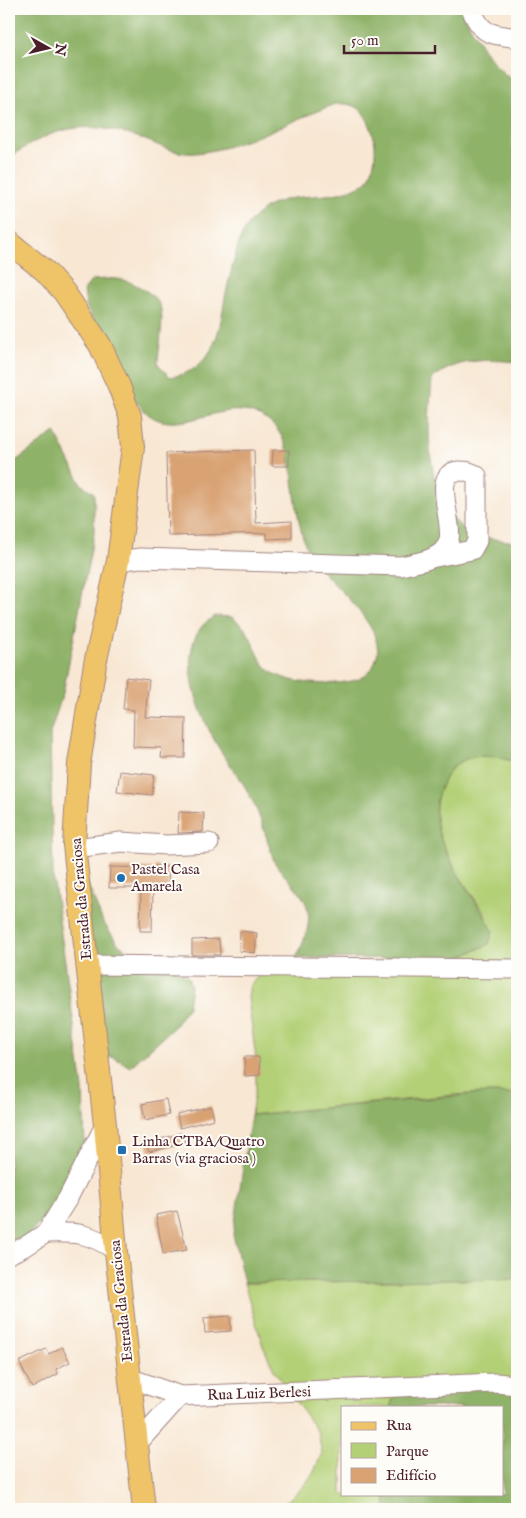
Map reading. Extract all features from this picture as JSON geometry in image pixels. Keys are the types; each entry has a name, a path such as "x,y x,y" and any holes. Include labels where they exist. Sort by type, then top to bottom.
{"main road":[{"name":"Estrada da Graciosa","path":"9,242 45,271 64,292 100,345 122,393 130,416 133,447 118,561 95,664 80,755 74,845 144,1509"}],"street":[{"path":"471,9 480,28 488,33 517,38"},
{"path":"118,561 140,558 401,566 436,557"},
{"path":"74,845 83,847 121,842 166,845 210,843"},
{"path":"87,965 517,969"},
{"path":"9,1254 26,1246 46,1232 68,1198 105,1125"},
{"path":"46,1232 85,1234 94,1237 116,1252"},
{"name":"Rua Luiz Berlesi","path":"129,1378 180,1396 496,1383 517,1385"},
{"path":"136,1445 180,1396"}],"green space":[{"path":"9,9 460,9 491,59 507,76 517,83 517,362 473,361 442,372 432,379 429,423 429,442 433,471 442,500 449,513 458,524 469,532 493,539 517,542 517,762 482,756 465,759 450,770 441,787 436,806 437,824 442,843 451,862 493,931 489,944 463,956 448,959 296,958 307,929 309,917 306,904 303,897 274,861 252,800 209,731 197,701 193,684 191,652 195,638 204,624 215,616 232,617 246,630 263,663 274,673 284,678 309,683 346,682 360,679 372,668 376,659 377,646 373,633 365,619 312,558 300,526 287,451 281,436 273,425 257,414 240,411 224,412 177,422 162,421 148,414 133,395 86,306 84,290 92,280 128,281 153,296 160,306 162,326 158,364 170,377 186,373 198,366 211,349 219,330 236,253 247,226 262,211 275,203 300,197 341,193 365,183 371,173 375,150 373,135 367,119 354,106 336,104 249,140 196,153 183,153 171,150 109,129 75,128 43,137 9,158"},
{"path":"55,432 81,484 94,493 94,534 63,693 50,733 53,877 83,1089 85,1149 66,1193 31,1233 9,1247 9,459 13,463"},
{"path":"470,756 493,756 517,762 517,1094 454,1095 251,1115 256,1085 256,1059 248,997 250,985 261,973 447,959 463,956 489,944 485,914 458,874 440,838 435,814 437,796 446,775 456,764"},
{"path":"80,865 103,922 119,945 134,955 172,967 188,977 191,986 188,1007 174,1027 130,1067 113,1057 100,1057"},
{"path":"487,1093 517,1094 517,1279 244,1283 233,1234 251,1115"},
{"path":"517,1279 517,1383 395,1395 390,1406 341,1406 341,1496 386,1496 386,1509 277,1509 300,1490 313,1474 322,1453 318,1433 274,1370 263,1346 244,1283"},
{"path":"517,1383 517,1509 386,1509 386,1496 504,1496 504,1406 390,1406 395,1395"}],"building":[{"path":"254,450 256,523 292,521 292,538 267,539 267,533 168,536 166,453"},
{"path":"273,450 289,450 289,466 272,466"},
{"path":"126,677 149,680 145,717 186,718 185,758 161,758 162,748 133,747 134,710 123,709"},
{"path":"120,771 154,775 152,795 117,791"},
{"path":"179,812 204,813 203,832 178,833"},
{"path":"155,866 169,867 168,889 153,888 152,931 140,931 141,888 109,888 110,867 155,868"},
{"path":"240,931 257,933 255,953 239,951"},
{"path":"219,939 220,955 192,955 192,940"},
{"path":"244,1057 259,1057 260,1075 245,1076"},
{"path":"166,1099 169,1115 145,1120 142,1104"},
{"path":"211,1106 214,1119 180,1128 177,1114"},
{"path":"182,1133 185,1143 149,1152 146,1143"},
{"path":"177,1211 187,1250 163,1254 156,1215"},
{"path":"230,1316 231,1331 205,1333 204,1318"},
{"path":"62,1347 70,1362 56,1369 58,1374 32,1388 19,1362 46,1349 49,1354"}],"place":[{"name":"Pastel Casa Amarela","path":"121,878"},
{"name":"Linha CTBA/Quatro Barras (via graciosa )","path":"122,1150"}]}
